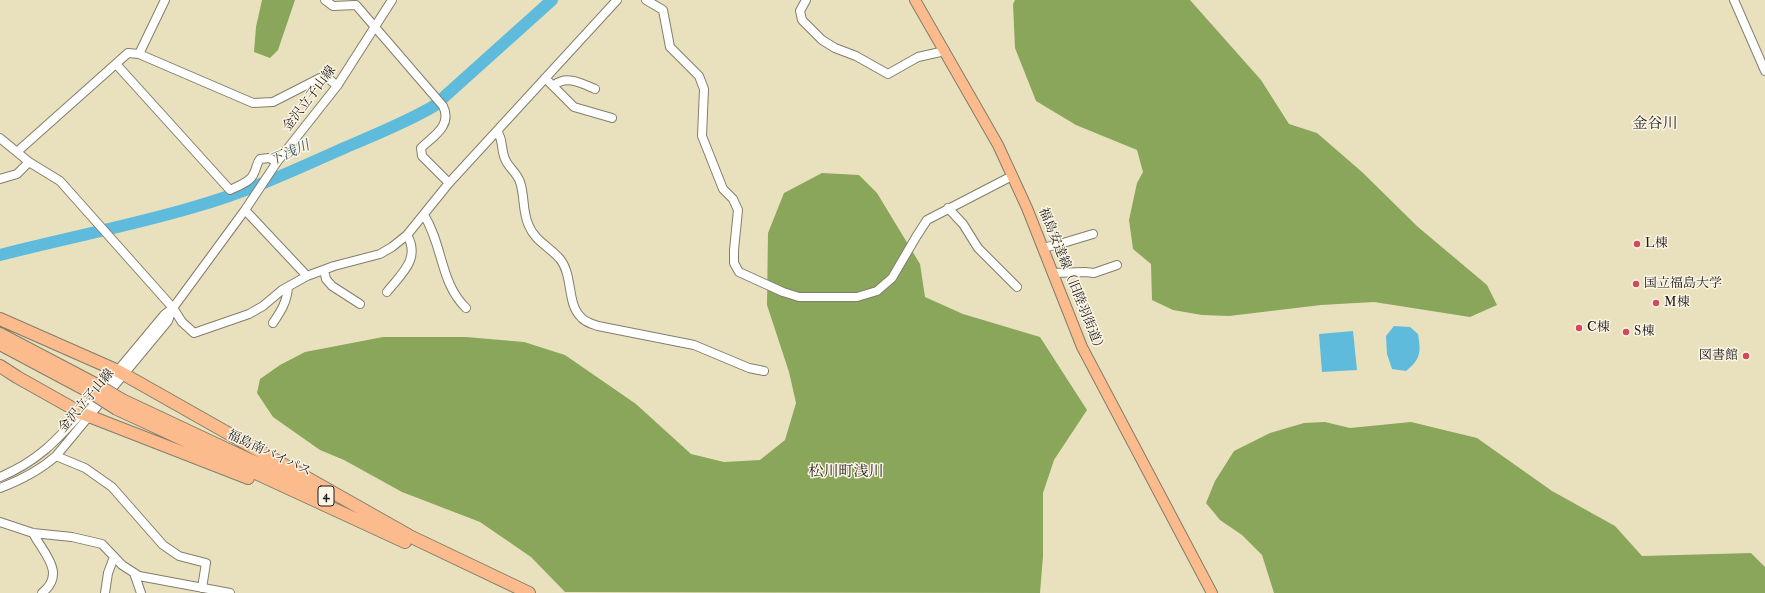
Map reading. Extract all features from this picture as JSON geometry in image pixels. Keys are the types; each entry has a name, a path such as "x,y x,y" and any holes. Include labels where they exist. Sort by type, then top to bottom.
{"highway":[{"path":"0,319 122,373 408,535"},
{"name":"福島南バイパス","path":"0,334 120,405 284,487 384,531 510,593"},
{"name":"福島南バイパス","path":"0,344 94,389"},
{"path":"0,366 85,415 384,531"},
{"name":"福島南バイパス","path":"120,405 408,535 530,593"}],"main road":[{"name":"福島安達線（旧陸羽街道）","path":"915,0 998,146 1027,208 1082,347 1212,593"}],"street":[{"path":"139,54 165,0"},
{"path":"325,0 333,6 356,5 374,28 443,106 445,115 442,128 433,139 421,148 422,156 449,183"},
{"name":"金沢立子山線","path":"0,488 19,481 35,472 56,456 85,415 122,373 164,315 173,308 253,199 275,165 337,86 392,0"},
{"path":"0,138 18,151 29,162 60,181 173,308 182,322 194,333 249,314 263,306 288,287 307,276 380,254 392,247 407,235 449,183 617,0"},
{"path":"646,0 660,6 663,10 670,46 699,76 704,89 702,136 723,189 733,199 738,210 734,263 739,272 783,292 798,296 857,297 877,291 892,278 927,220 1012,176"},
{"path":"806,0 800,11 802,20 822,40 835,48 856,56 882,72 888,74 918,57 945,51"},
{"path":"1734,0 1765,71"},
{"path":"18,151 128,53 139,54 253,104 273,102 320,78 328,78 337,86"},
{"path":"116,64 230,190 250,179 254,173 255,165 260,159 269,158 275,165"},
{"path":"545,78 554,85 574,107 612,118"},
{"path":"554,85 560,80 568,79 595,89"},
{"path":"497,130 501,136 504,156 520,181 524,211 528,226 535,237 560,260 566,270 574,305 579,316 585,321 598,326 694,345 750,368 764,371"},
{"path":"0,179 17,174 29,162"},
{"path":"948,208 963,224 978,248 1017,287"},
{"path":"245,210 307,276"},
{"path":"424,215 433,232 451,290 458,301 466,308"},
{"path":"1043,248 1093,234"},
{"path":"387,292 412,258 413,250 407,235"},
{"path":"1052,273 1094,273 1117,266"},
{"path":"324,270 326,279 332,286 360,304"},
{"path":"273,323 283,308 288,287"},
{"name":"金沢立子山線","path":"0,476 19,468 37,457 85,415"},
{"path":"56,456 85,468 112,487 163,545 179,556 206,563 202,588"},
{"path":"0,522 33,533 72,537 102,544 125,568 134,573 161,581 230,593"},
{"path":"33,533 38,544 49,558 53,572 49,586 42,593"},
{"path":"105,593 108,573 114,557"},
{"path":"134,573 141,593"}],"green space":[{"path":"262,0 295,0 278,50 270,58 254,52 256,27"},
{"path":"1015,0 1190,0 1261,80 1289,124 1317,133 1362,172 1418,227 1487,285 1497,305 1470,317 1374,302 1321,305 1229,316 1202,315 1173,310 1152,300 1151,264 1133,249 1129,220 1137,183 1143,172 1137,150 1076,125 1036,101 1015,48 1013,4"},
{"path":"822,173 859,175 877,193 920,264 925,297 963,314 1040,337 1087,410 1054,460 1043,493 1043,556 1040,593 565,592 531,557 480,522 402,492 344,460 320,450 273,417 257,393 260,379 280,365 305,352 383,337 466,337 524,342 565,355 636,404 691,454 724,462 760,460 785,440 796,403 789,372 767,305 768,233 784,193"},
{"path":"1325,422 1350,428 1411,422 1477,438 1552,491 1615,526 1642,556 1751,553 1765,567 1765,593 1274,593 1262,555 1242,535 1220,520 1206,503 1215,481 1234,451 1270,433 1304,423"}],"water":[{"path":"1394,326 1410,327 1418,334 1420,346 1419,355 1415,363 1406,371 1392,369 1387,354 1386,336"},
{"path":"1353,331 1357,370 1322,372 1319,334"}],"waterway":[{"name":"下浅川","path":"0,255 170,214 232,195 401,123 434,106 552,0"}],"place":[{"name":"L棟","path":"1637,244"},
{"name":"国立福島大学","path":"1636,284"},
{"name":"M棟","path":"1656,303"},
{"name":"C棟","path":"1579,328"},
{"name":"S棟","path":"1626,332"},
{"name":"図書館","path":"1746,356"}],"district":[{"name":"金谷川","path":"1655,125"},
{"name":"松川町浅川","path":"846,473"}]}
